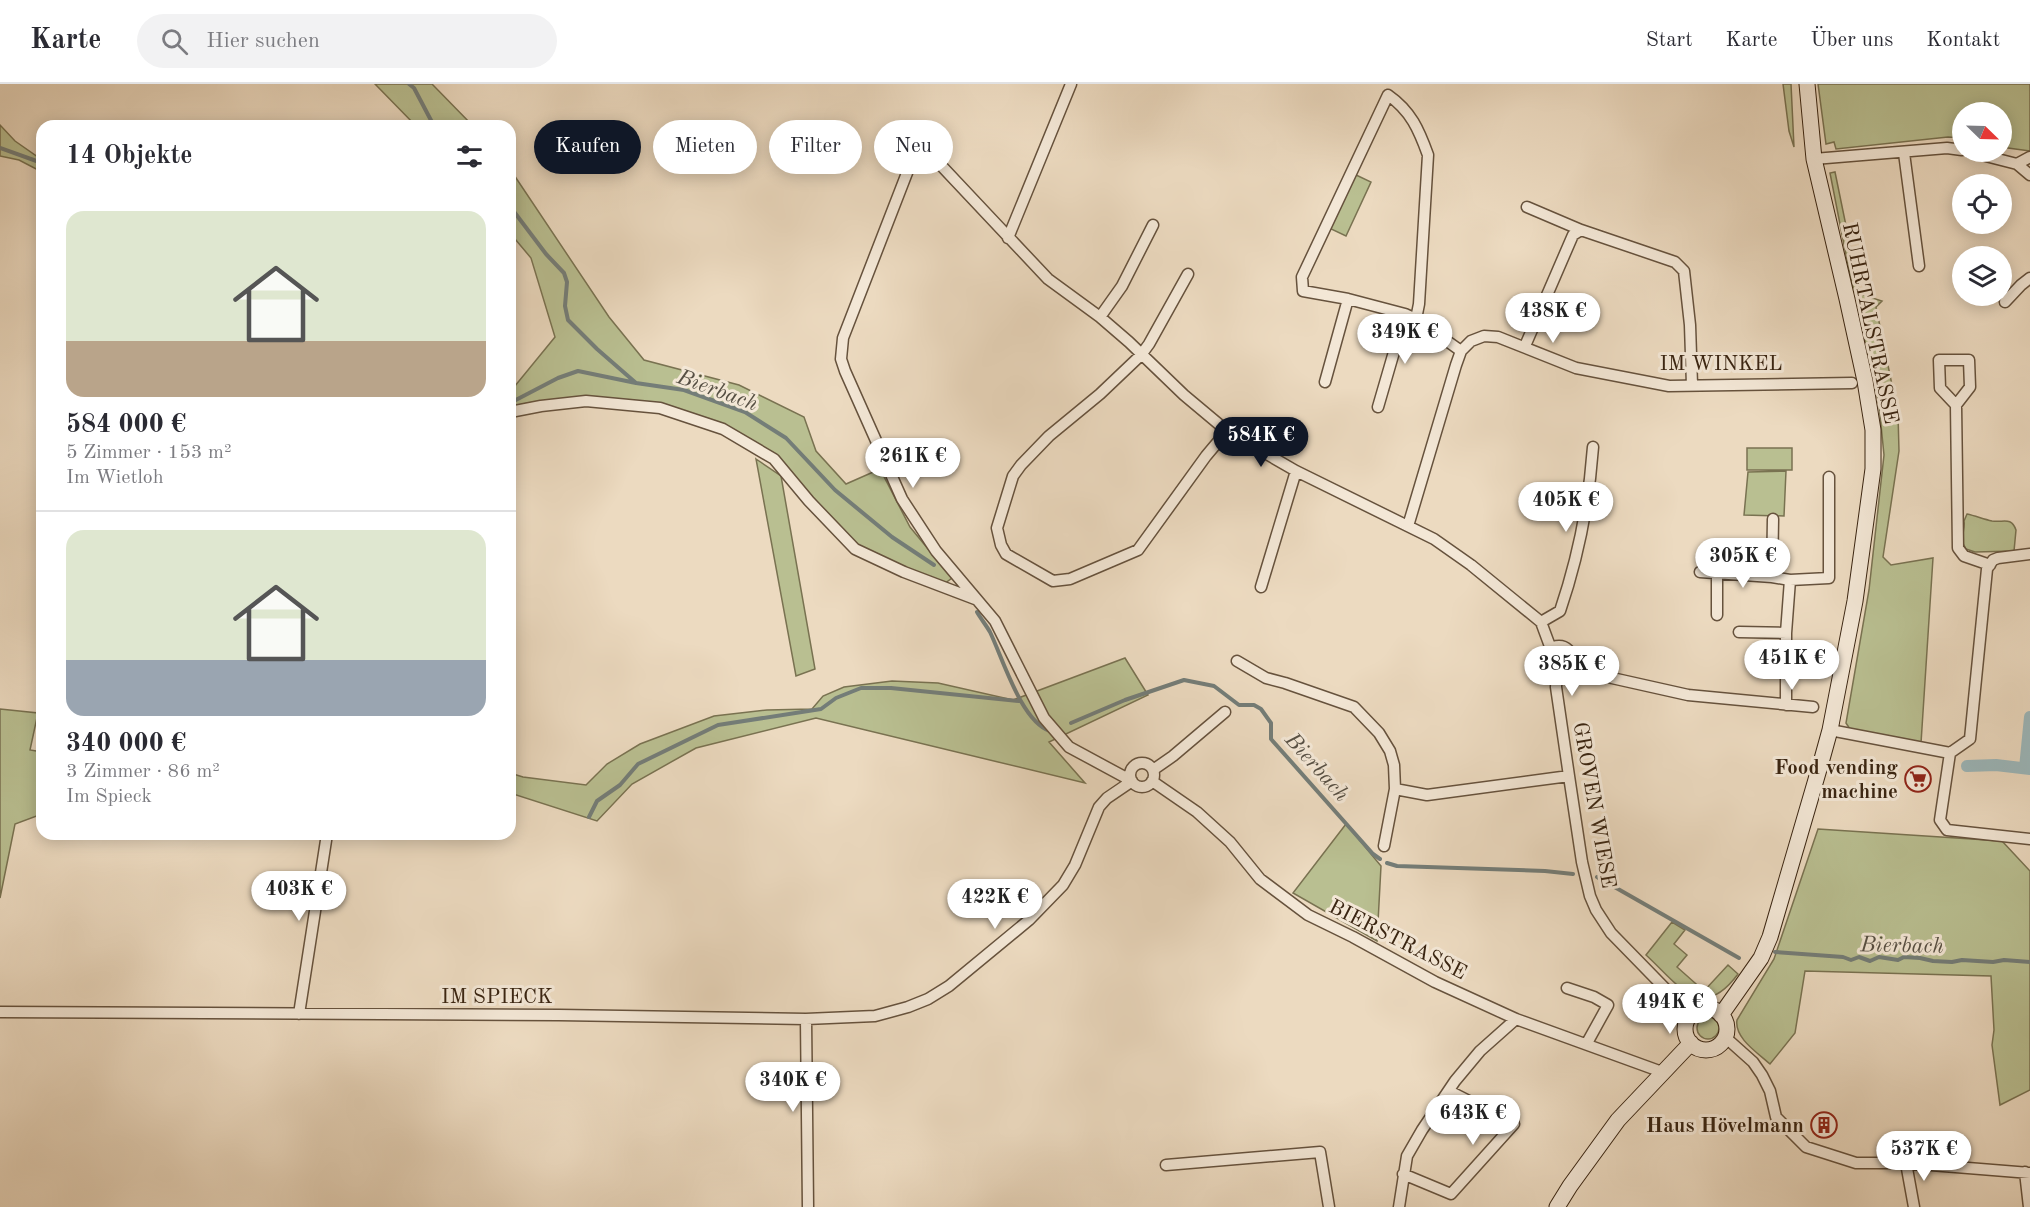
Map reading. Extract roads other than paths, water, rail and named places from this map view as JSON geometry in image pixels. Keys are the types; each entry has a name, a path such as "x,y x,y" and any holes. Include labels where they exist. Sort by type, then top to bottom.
{"main road":[{"name":"RUHRTALSTRASSE","path":"1721,1015 1761,958 1770,937 1830,730 1855,601 1873,469 1873,430 1865,381 1814,159 1807,84"},
{"path":"1702,1008 1716,1010 1721,1015 1726,1025 1725,1037 1720,1044 1706,1050 1691,1043 1686,1034 1686,1024 1691,1015 1702,1008"},
{"path":"1557,1207 1618,1120 1691,1043"}],"street":[{"path":"1008,238 1071,84"},
{"path":"1408,526 1461,351 1416,319 1405,314 1348,299 1303,291 1302,276 1388,96 1403,106 1421,136 1428,155 1419,304 1416,319"},
{"path":"1225,712 1152,775 1143,787 1069,747 1044,718 995,621 936,551 902,500 841,359 843,338 920,142 1048,279 1100,317 1184,395 1227,431 1296,471 1434,539 1472,565 1541,622 1551,649 1557,646 1567,650 1571,661 1611,678 1688,695 1813,707"},
{"path":"1814,159 1952,149"},
{"path":"1904,153 1919,266"},
{"path":"2017,164 2030,157"},
{"path":"2009,162 2017,164 2030,174"},
{"path":"1527,207 1581,230 1675,262 1684,271 1690,325 1692,385"},
{"path":"1100,317 1122,286 1153,225"},
{"path":"1525,346 1573,235 1581,230"},
{"path":"1188,274 1141,355 1100,394 1049,436 1013,476 997,528 1001,545 1006,554 1053,581 1070,579 1138,550 1206,456 1227,431"},
{"path":"2012,295 2030,278"},
{"path":"1325,382 1348,299"},
{"path":"1378,407 1405,314"},
{"name":"IM WINKEL","path":"1461,351 1471,341 1484,336 1498,337 1576,368 1669,386 1852,383"},
{"path":"1956,405 1940,388 1939,360 1969,360 1970,387 1956,405 1958,549 1964,556 1990,565"},
{"path":"516,411 586,401 660,408 723,429 774,459 809,501 855,549 904,572 978,600"},
{"path":"1541,622 1560,611 1575,566 1591,477 1593,447"},
{"path":"1261,587 1296,471"},
{"path":"1700,572 1772,576 1790,580 1829,578 1829,477"},
{"path":"1772,576 1773,519"},
{"path":"1830,730 1950,753 1970,739 1987,569 1993,560 1998,558 2030,554"},
{"path":"1717,574 1717,615"},
{"path":"1786,705 1786,633 1790,580"},
{"path":"1739,632 1786,633"},
{"name":"GROVEN WIESE","path":"1551,649 1546,659 1547,665 1557,672 1556,687 1584,871 1596,910 1622,946 1691,1015"},
{"path":"1237,661 1266,678 1354,707 1379,733 1390,751 1394,765 1395,789 1384,846"},
{"path":"1557,672 1566,670 1571,661"},
{"path":"1950,753 1940,820 1947,830 2030,839"},
{"path":"1132,781 1132,770 1137,765 1145,764 1152,775"},
{"name":"BIERSTRASSE","path":"1152,775 1230,842 1260,879 1308,915 1435,982 1516,1019 1662,1072"},
{"path":"1395,789 1427,795 1569,776"},
{"name":"IM SPIECK","path":"0,1012 806,1019 875,1016 928,999 949,986 1029,920 1056,893 1075,865 1099,807 1107,798 1132,781"},
{"path":"299,1014 326,840"},
{"path":"1567,988 1594,997 1608,1005 1587,1043"},
{"path":"806,1019 808,1207"},
{"path":"1399,1207 1407,1156 1422,1130 1480,1051 1516,1019"},
{"path":"1725,1037 1753,1062 1770,1091 1776,1117 1806,1147 1857,1162 1906,1163 2028,1172 2029,1207"},
{"path":"1404,1174 1451,1194 1514,1124 1449,1091"},
{"path":"1166,1165 1320,1152 1329,1207"},
{"path":"1906,1163 1914,1207"}],"waterway":[{"name":"Bierbach","path":"409,84 414,88 431,120"},
{"path":"0,148 36,161"},
{"name":"Bierbach","path":"516,214 546,254 564,273 567,282 565,306 568,320 636,383 684,390 745,412 786,438 835,490 892,537 934,565"},
{"path":"516,400 558,378 578,371 636,383"},
{"name":"Bierbach","path":"977,612 990,632 1022,702 1030,715 1050,731"},
{"name":"Bierbach","path":"1071,723 1125,700 1184,680 1214,686 1239,705 1254,705 1261,709 1271,723 1271,739 1373,854 1380,859"},
{"path":"589,817 597,801 620,785 638,764 718,725 821,709 836,698 861,688 891,688 1019,701"},
{"path":"2025,768 2030,717"},
{"path":"1967,766 1996,765 2030,769"},
{"name":"Bierbach","path":"1387,863 1397,866 1573,874"},
{"name":"Bierbach","path":"1597,877 1739,958"},
{"name":"Bierbach","path":"1775,952 1843,957 1851,960 1859,957 1870,961 1879,957 1898,960 1904,957 1952,962 1962,960 2030,962"}],"place":[{"name":"Food vending machine","path":"1918,779"},
{"name":"Haus Hövelmann","path":"1824,1125"}]}
